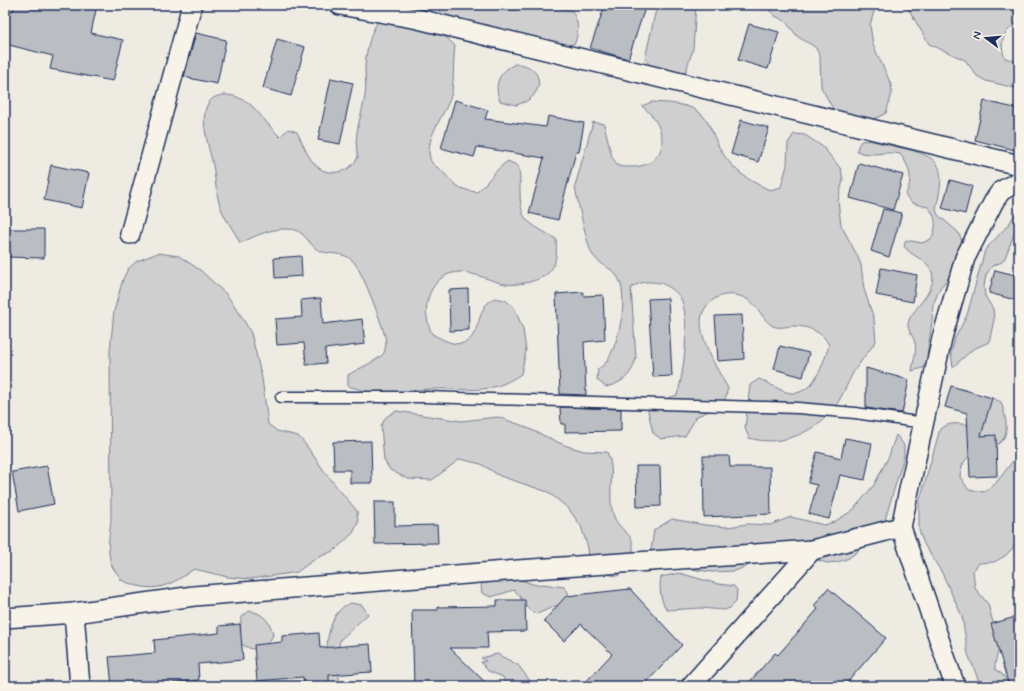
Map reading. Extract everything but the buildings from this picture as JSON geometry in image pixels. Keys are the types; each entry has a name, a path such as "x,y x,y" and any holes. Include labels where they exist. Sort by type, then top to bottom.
{"street":[{"path":"130,234 192,5"},
{"path":"340,5 418,19 1019,164"},
{"path":"955,686 901,527 942,338 965,258 994,201 1001,191 1019,181"},
{"path":"5,618 74,613 202,595 518,570 812,550 901,527"},
{"path":"691,686 812,550"},
{"path":"74,613 80,686"}],"lane":[{"path":"281,397 424,397 798,408 855,413 924,423"}],"shaded area":[{"path":"438,5 491,5 507,11 551,6 572,11 576,19 578,30 575,43 564,47 442,16"},
{"path":"657,5 696,5 693,49 686,71 673,79 653,69 645,59"},
{"path":"764,5 876,5 870,25 873,45 891,84 892,93 886,113 874,119 862,121 837,116 821,87 820,56 815,47 798,37 785,21 775,16"},
{"path":"906,5 1019,5 1019,23 1009,29 1006,33 1002,47 1005,58 1019,62 1019,89 986,81 977,76 965,60 929,44"},
{"path":"382,16 446,37 455,46 452,92 450,100 430,141 430,158 435,166 457,186 465,190 477,192 503,164 508,161 518,166 521,204 525,217 535,227 556,239 555,262 553,267 544,276 523,283 505,284 472,274 456,272 446,275 438,281 428,298 426,314 432,334 452,343 461,344 467,342 475,332 485,306 494,298 505,300 514,307 523,329 526,351 521,374 499,385 478,389 427,389 381,393 369,392 348,386 348,375 381,356 384,353 386,342 372,298 356,265 348,257 320,251 302,234 295,230 273,230 240,243 220,205 204,122 208,104 213,98 223,95 230,95 241,99 251,105 280,137 288,129 297,132 307,154 316,166 329,172 345,170 354,163 358,157 356,142 365,97 365,67 367,54 372,33"},
{"path":"515,64 522,64 532,69 536,74 539,84 537,90 531,98 516,105 500,101 497,89 497,84 501,75 509,67"},
{"path":"652,102 684,106 699,112 710,126 719,147 729,162 747,178 770,190 781,187 787,165 788,143 794,134 805,135 823,147 841,169 843,180 838,201 841,225 861,265 864,289 874,319 876,341 854,371 832,411 815,426 805,432 772,441 749,438 745,428 750,385 759,379 788,393 799,392 806,389 817,376 829,345 819,333 805,327 773,326 766,321 750,301 737,295 724,295 718,297 707,306 703,312 701,320 704,340 713,361 728,388 725,399 717,408 697,416 685,436 661,439 653,433 648,411 657,402 677,395 680,386 684,360 686,331 685,317 680,297 671,288 660,283 648,282 638,284 631,288 636,358 634,364 629,374 622,381 606,387 597,380 598,369 607,361 619,331 623,306 623,295 621,284 617,276 598,260 590,250 575,186 593,122 604,124 612,157 618,166 634,167 647,164 656,158 661,149 662,139 659,128 642,106"},
{"path":"861,141 875,141 912,151 932,159 938,165 941,182 936,210 938,215 958,232 963,243 955,270 940,288 933,305 926,363 923,368 912,371 915,346 914,340 908,328 908,322 929,291 933,278 932,272 927,264 907,250 904,246 906,240 922,243 931,239 935,223 933,215 928,207 912,203 905,195 908,189 910,174 900,154 862,153 857,151"},
{"path":"1019,207 1019,227 1016,229 1005,258 1002,262 992,266 986,275 984,286 985,296 993,309 994,320 989,342 973,349 953,367 951,353 955,338 967,315 985,250 1009,224"},
{"path":"158,253 179,256 200,270 226,294 239,312 251,333 262,378 268,424 277,431 298,436 327,475 357,511 358,523 353,533 335,550 315,559 297,572 249,579 228,577 194,569 167,585 151,588 142,587 121,580 111,564 109,547 111,520 110,351 114,311 123,279 128,269 137,261"},
{"path":"992,398 1001,402 1006,423 1005,436 999,443 971,455 964,463 960,477 969,490 984,492 996,483 1019,453 1019,538 1012,549 1005,556 994,562 979,563 973,571 975,588 988,604 999,645 995,669 1003,675 1010,686 981,686 968,654 962,616 942,573 924,544 919,530 919,503 940,429 951,424 970,425"},
{"path":"396,411 461,421 498,417 521,425 564,445 584,451 607,452 611,466 612,510 619,526 632,540 632,556 628,570 617,576 606,574 595,569 589,558 588,548 581,526 568,508 548,492 500,476 481,464 460,459 432,480 408,479 390,470 384,460 381,426 386,417"},
{"path":"896,435 904,445 904,456 884,523 858,551 849,558 838,562 827,563 804,556 757,562 735,571 712,572 690,569 656,558 651,550 654,530 672,519 727,527 748,524 770,525 791,517 824,525 834,522 853,510 874,485 889,456"},
{"path":"679,573 718,584 734,586 737,590 736,602 730,608 724,610 701,608 667,610 661,594 661,577"},
{"path":"502,574 536,585 542,584 564,587 568,592 569,597 565,602 537,614 526,607 514,590 491,597 482,593 481,587 484,577"},
{"path":"351,603 362,605 368,614 341,639 339,644 339,686 324,686 322,676 327,659 328,640 333,620 340,610"},
{"path":"249,611 258,613 265,618 272,630 273,635 270,640 259,649 250,648 240,643 241,618"},
{"path":"497,654 518,665 534,686 506,686 503,677 488,671 481,662 486,661 481,658"}]}
